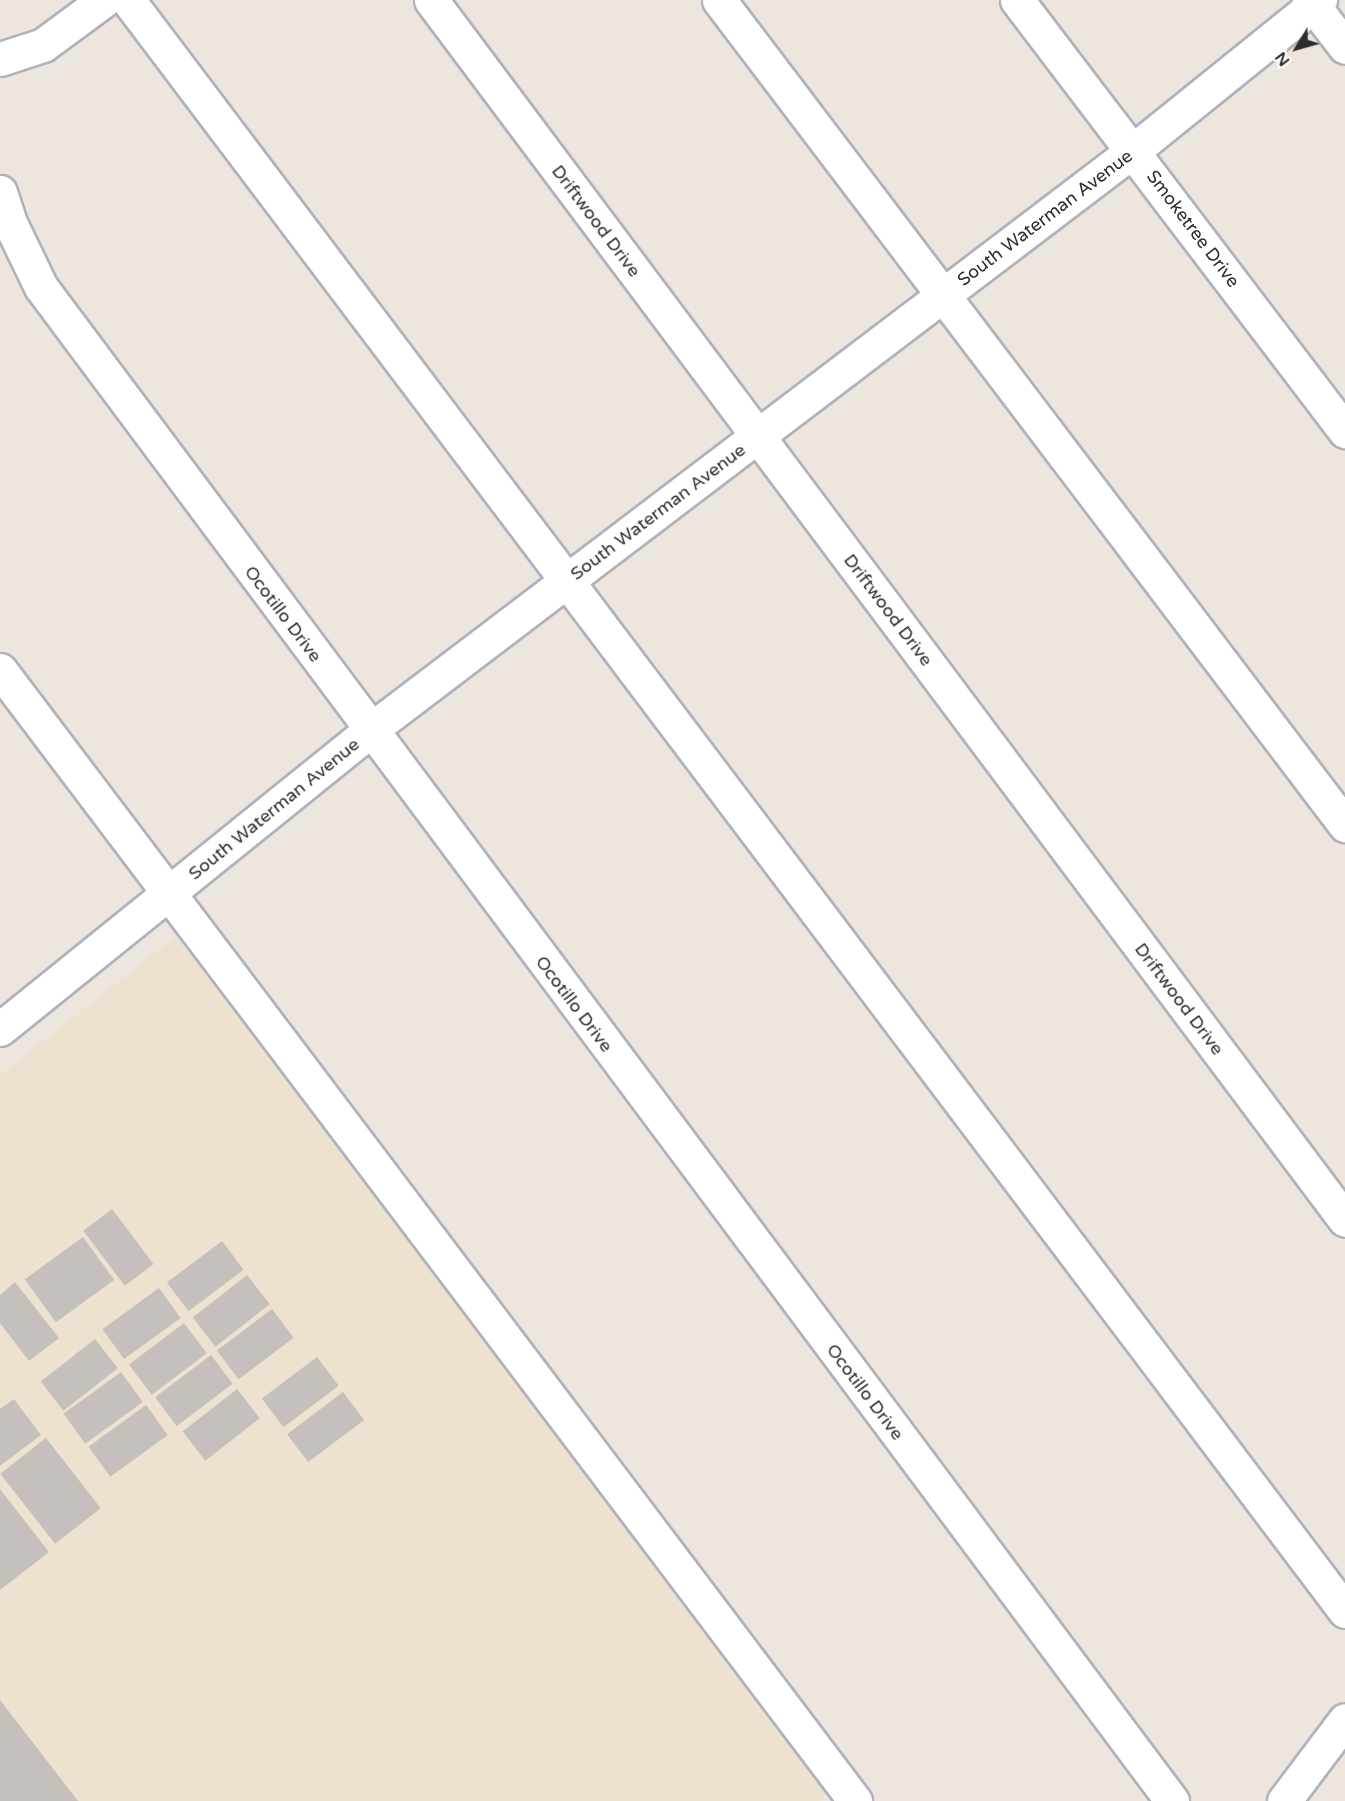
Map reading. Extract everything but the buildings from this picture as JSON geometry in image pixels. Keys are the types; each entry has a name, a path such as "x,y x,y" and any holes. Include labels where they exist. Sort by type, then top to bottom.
{"street":[{"path":"0,59 43,45 104,0"},
{"path":"128,0 565,583 1345,1611"},
{"name":"Driftwood Drive","path":"431,0 1345,1220"},
{"path":"719,0 945,294 1345,825"},
{"name":"Smoketree Drive","path":"1017,0 1134,150 1345,431"},
{"path":"1314,2 1345,47"},
{"name":"South Waterman Avenue","path":"0,1029 369,731 1134,150 1314,2"},
{"name":"Ocotillo Drive","path":"0,192 11,225 41,287 369,731 1172,1801"},
{"path":"0,670 171,893 855,1801"},
{"path":"1284,1801 1345,1720"}],"shaded area":[{"path":"180,933 842,1783 819,1801 0,1801 0,1075"}]}
